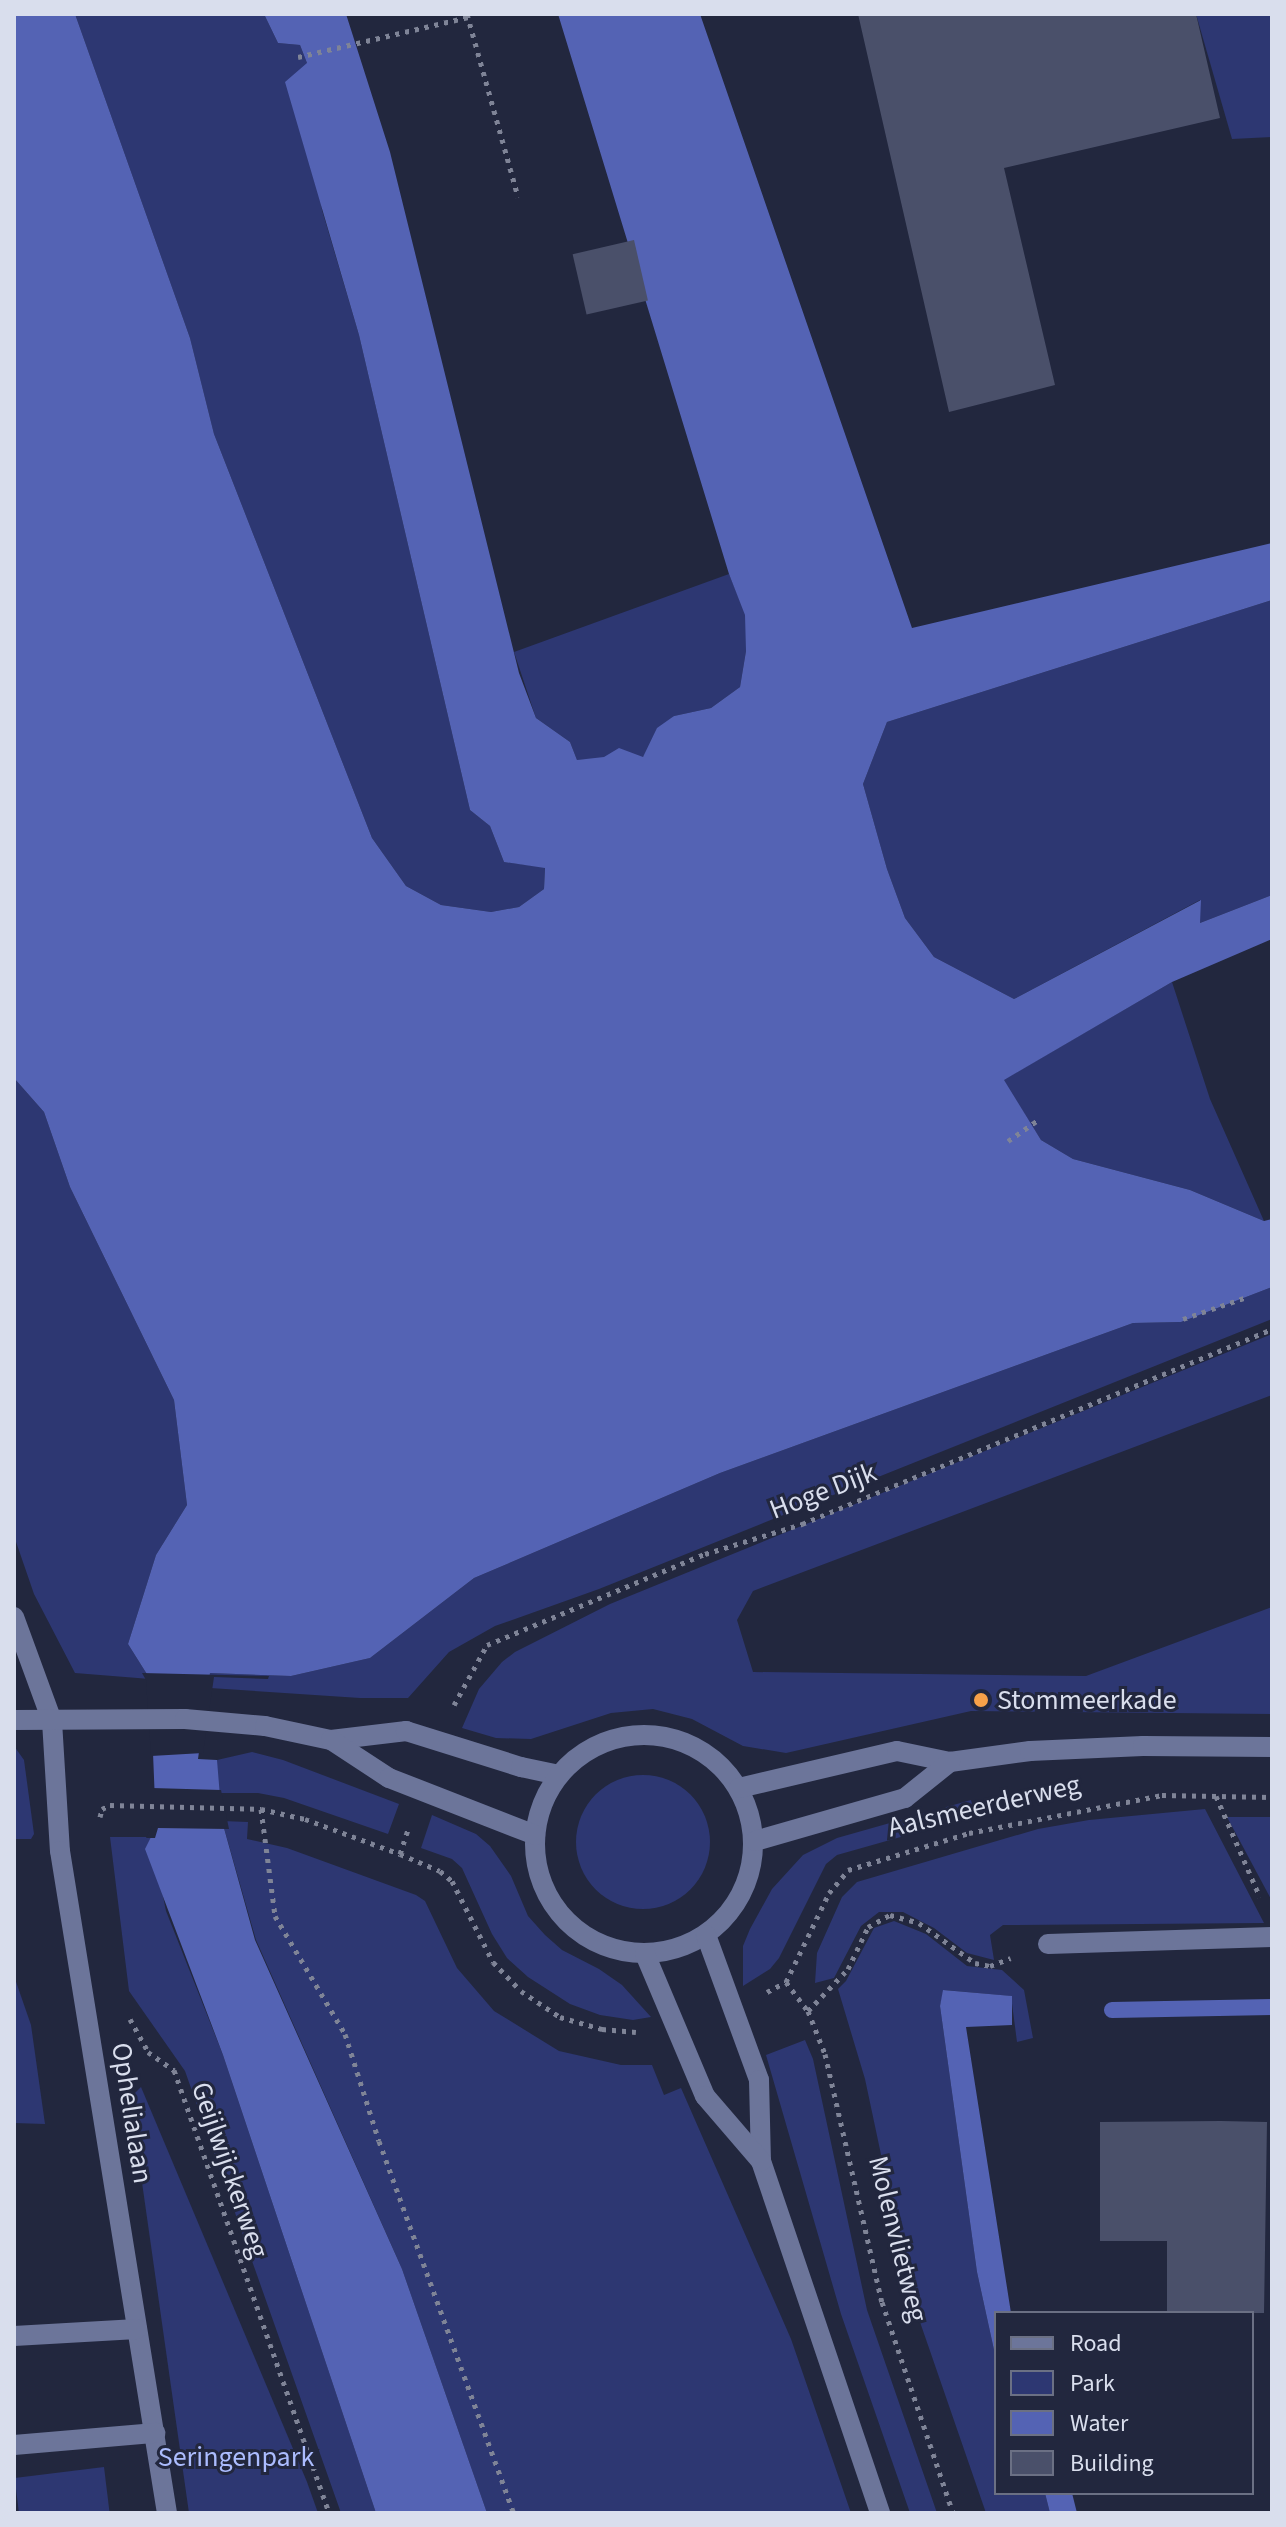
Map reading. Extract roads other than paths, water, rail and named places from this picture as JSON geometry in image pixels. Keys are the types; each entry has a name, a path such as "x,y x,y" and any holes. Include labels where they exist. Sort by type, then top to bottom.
{"street":[{"path":"14,1617 52,1721"},
{"path":"14,1720 185,1719 265,1726 331,1740 406,1731 521,1767 558,1775"},
{"name":"Ophelialaan","path":"52,1721 60,1851 167,2513"},
{"path":"637,1734 667,1737 696,1747 720,1764 739,1788 750,1813 755,1841 752,1868 743,1894 727,1917 687,1946 645,1954 620,1951 595,1942 573,1928 556,1909 543,1886 535,1835 547,1793 558,1775 580,1754 608,1740 637,1734"},
{"path":"331,1740 389,1778 535,1835"},
{"name":"Aalsmeerderweg","path":"739,1788 897,1751 950,1762 1030,1751 1143,1746 1272,1747"},
{"name":"Aalsmeerderweg","path":"755,1841 905,1798 950,1762"},
{"path":"706,1935 759,2080 761,2161 880,2513"},
{"path":"1048,1944 1272,1937"},
{"path":"645,1954 705,2096 761,2161"},
{"path":"14,2336 137,2329"},
{"path":"14,2445 155,2433"}],"water":[{"path":"14,14 75,14 190,338 214,434 372,838 406,886 441,905 491,912 519,907 544,889 545,868 504,862 490,826 470,810 359,335 285,82 307,63 300,45 278,43 264,14 346,14 390,152 519,673 536,718 570,742 577,760 604,757 619,748 643,757 657,728 674,716 711,708 740,687 746,651 745,615 729,574 558,14 700,14 912,628 1272,543 1272,600 887,722 863,784 887,869 905,918 934,957 1014,999 1201,900 1200,923 1272,895 1272,939 1172,982 1004,1080 1041,1140 1073,1159 1190,1190 1264,1221 1272,1219 1272,1287 1181,1322 1133,1323 720,1473 474,1578 370,1658 291,1676 210,1673 198,1759 217,1760 222,1821 255,1940 402,2269 487,2513 376,2513 223,2055 145,1849 156,1827 150,1679 128,1644 156,1555 187,1505 174,1400 70,1187 44,1112 14,1078"},
{"path":"943,1990 1012,1996 1012,2025 966,2027 1011,2311 994,2311 994,2350 977,2272 940,2006"},
{"path":"1046,2495 1072,2495 1077,2513 1050,2513"}],"waterway":[{"path":"1112,2010 1272,2007"}],"place":[{"name":"Stommeerkade","path":"981,1700"}],"park label":[{"name":"Seringenpark","path":"236,2457"}]}
